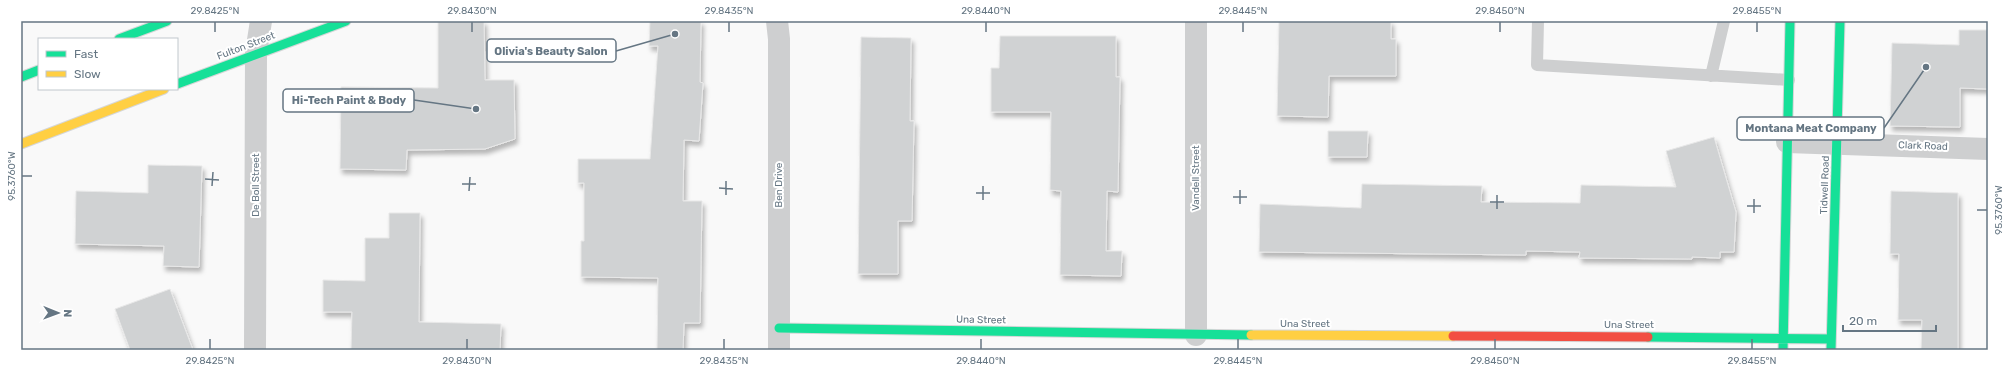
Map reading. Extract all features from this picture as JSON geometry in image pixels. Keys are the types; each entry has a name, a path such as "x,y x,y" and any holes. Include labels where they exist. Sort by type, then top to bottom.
{"main road":[{"path":"122,38 166,21"},
{"name":"Fulton Street","path":"178,84 256,53 346,21"},
{"path":"1784,350 1790,21"},
{"name":"Tidwell Road","path":"1832,350 1840,21"},
{"path":"21,76 38,70"},
{"path":"21,144 161,90"},
{"name":"Una Street","path":"779,328 1196,335 1784,337 1832,339"}],"street":[{"name":"De Boll Street","path":"255,350 256,53 261,21"},
{"name":"Ben Drive","path":"777,21 779,39 778,350"},
{"name":"Vandell Street","path":"1196,21 1196,335"},
{"name":"Clark Road","path":"1787,142 1988,148"}],"lane":[{"path":"1538,21 1537,64 1789,80"},
{"path":"1711,76 1724,21"}],"building":[{"path":"438,21 484,21 485,80 514,80 515,139 485,149 407,150 406,170 340,169 341,87 438,88"},
{"path":"650,21 701,21 700,82 703,83 699,141 684,140 683,201 702,201 700,323 684,323 683,350 657,350 658,278 581,277 581,241 584,241 584,183 578,183 578,159 650,159 658,46 649,46"},
{"path":"1279,21 1391,21 1391,39 1396,39 1396,76 1329,76 1328,117 1277,116"},
{"path":"1959,30 1988,30 1988,89 1960,88 1960,127 1890,126 1892,43 1959,45"},
{"path":"1000,36 1116,36 1116,77 1120,77 1118,192 1107,191 1106,251 1122,251 1121,276 1060,275 1061,191 1050,190 1051,112 991,112 991,68 999,68"},
{"path":"861,37 911,38 910,121 914,121 912,221 898,221 898,274 858,274"},
{"path":"1328,131 1368,131 1367,157 1328,157"},
{"path":"1714,137 1736,212 1734,252 1720,252 1720,258 1579,258 1580,252 1526,251 1526,255 1259,252 1260,204 1361,208 1362,184 1482,186 1481,202 1580,203 1581,185 1676,187 1666,151"},
{"path":"148,165 202,166 199,267 163,266 164,246 75,244 76,191 148,193"},
{"path":"1891,191 1958,193 1958,350 1921,350 1922,320 1898,320 1899,254 1890,254"},
{"path":"389,213 420,213 419,322 501,324 500,350 351,350 352,312 323,312 323,280 365,281 365,238 389,238"},
{"path":"170,289 193,350 130,350 115,309"}],"traffic: fast":[{"path":"122,38 167,21"},
{"path":"178,84 346,21"},
{"path":"1783,350 1790,21"},
{"path":"1831,350 1840,21"},
{"path":"21,77 38,70"},
{"path":"779,328 1251,335"},
{"path":"1648,337 1831,339"}],"traffic: slow":[{"path":"21,144 161,90"},
{"path":"1251,335 1453,336"}],"traffic: jam":[{"path":"1453,336 1648,337"}],"place":[{"name":"Olivia's Beauty Salon","path":"675,34"},
{"name":"Montana Meat Company","path":"1926,67"},
{"name":"Hi-Tech Paint & Body","path":"476,109"}]}
